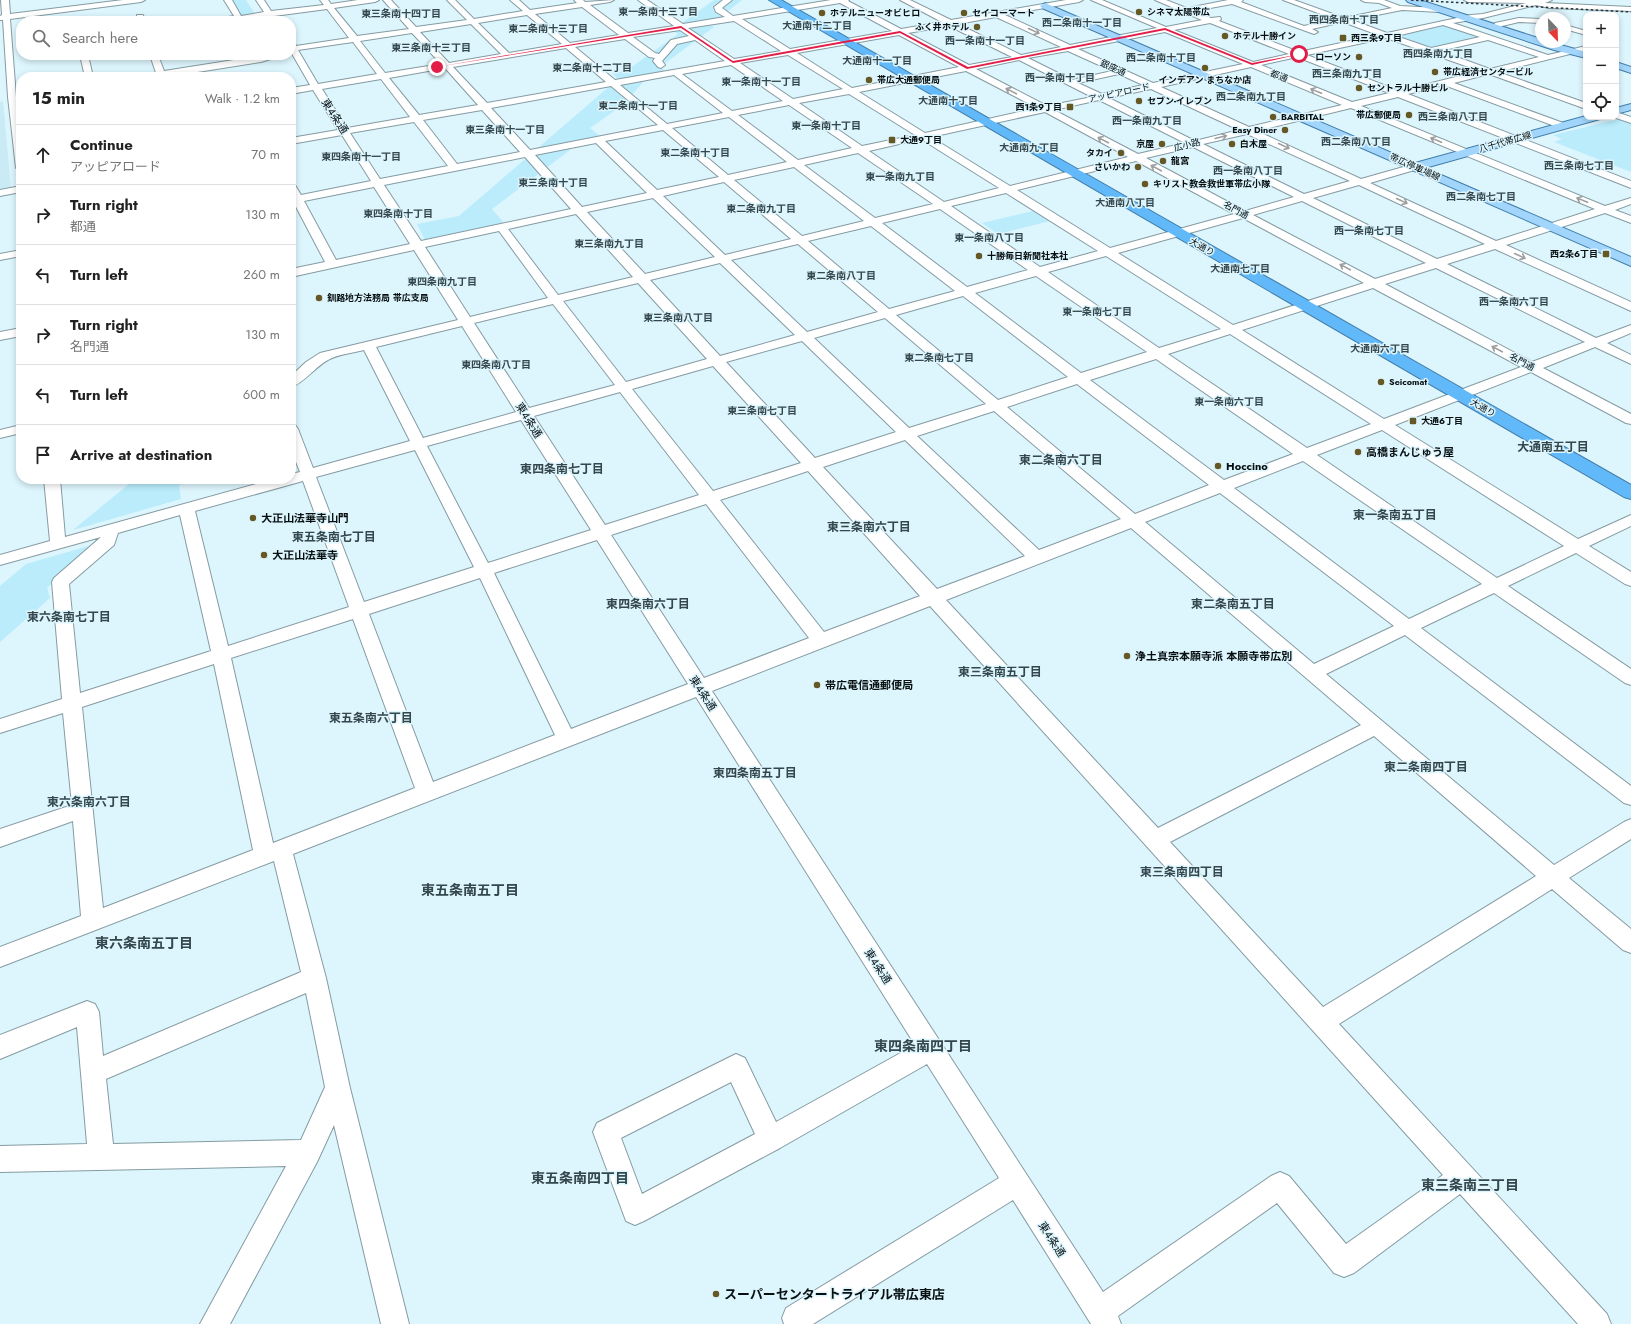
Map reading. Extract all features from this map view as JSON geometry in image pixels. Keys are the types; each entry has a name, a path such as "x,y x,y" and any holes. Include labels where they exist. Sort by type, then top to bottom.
{"highway":[{"name":"大通り","path":"774,0 1631,493"}],"main road":[{"path":"1410,0 1535,37"},
{"path":"1414,0 1558,48 1573,51"},
{"name":"帯広停車場線","path":"1045,6 1631,262"},
{"path":"1565,48 1583,55"},
{"path":"1619,66 1631,70"},
{"path":"1619,111 1631,107"},
{"name":"八千代帯広線","path":"1414,167 1585,120"}],"street":[{"path":"5,0 3,18 16,91"},
{"path":"28,16 78,12 141,0"},
{"path":"228,0 237,16"},
{"path":"251,0 265,16"},
{"path":"260,0 266,16"},
{"path":"275,16 326,3 375,0"},
{"path":"387,0 1597,1324"},
{"path":"451,0 507,55"},
{"path":"514,0 996,405 1131,521 1631,943"},
{"path":"296,50 353,39 529,12 581,2 610,0"},
{"path":"642,0 1631,678"},
{"path":"296,90 842,0"},
{"name":"名門通","path":"842,0 967,68 1245,214 1631,420"},
{"path":"904,0 1631,360"},
{"path":"296,140 1079,0"},
{"name":"都通","path":"1095,0 1631,220"},
{"path":"1159,0 1214,19 1520,138 1631,178"},
{"path":"1170,0 1214,19 1238,25 1302,54"},
{"path":"1365,0 1380,1 1402,8 1440,10"},
{"path":"1468,0 1513,3 1548,0"},
{"path":"1192,9 1235,1 1347,44"},
{"path":"1286,1 1344,20 1583,105"},
{"path":"1468,17 1483,16 1532,1 1549,6 1631,9"},
{"path":"581,2 652,55 660,57"},
{"path":"711,3 725,2"},
{"path":"725,2 718,7 719,10 851,90 1230,330 1631,580"},
{"path":"326,3 455,168"},
{"path":"1468,17 1513,3"},
{"path":"1609,12 1614,8 1631,4"},
{"path":"1250,8 1266,5"},
{"path":"1304,28 1402,8"},
{"path":"1301,12 1314,10"},
{"name":"銀座通","path":"998,15 1631,307"},
{"path":"1261,20 1288,15"},
{"path":"3,18 16,17"},
{"name":"アッピアロード","path":"296,272 1468,17"},
{"path":"296,200 1214,19"},
{"path":"1498,25 1519,20 1535,21"},
{"path":"1571,22 1578,22"},
{"path":"1443,23 1547,57"},
{"path":"1571,29 1583,33"},
{"path":"697,38 674,42 657,61 795,163 1631,797"},
{"path":"1430,51 1488,38"},
{"name":"広小路","path":"296,373 325,356 368,345 1583,49"},
{"name":"東４条通","path":"296,56 1103,1318"},
{"path":"85,60 88,72"},
{"path":"156,60 160,72"},
{"path":"192,72 231,67 251,60"},
{"path":"1075,80 1118,72"},
{"path":"1444,82 1563,126"},
{"path":"0,99 16,96"},
{"path":"1619,116 1631,120"},
{"path":"1520,138 1631,185"},
{"path":"598,140 908,433 1037,558"},
{"path":"296,478 418,443 1414,167"},
{"path":"0,193 16,190"},
{"path":"0,726 1157,352 1631,201"},
{"path":"296,203 332,264"},
{"path":"501,227 555,300 821,642"},
{"path":"0,257 16,254"},
{"path":"0,957 1631,329"},
{"path":"0,336 16,333"},
{"path":"368,345 484,570 567,739"},
{"path":"0,434 16,430"},
{"path":"296,443 427,793"},
{"path":"52,484 58,544"},
{"path":"0,560 275,484"},
{"path":"186,508 221,654 273,852 314,978 338,1088 395,1324"},
{"path":"1312,673 1576,545 1631,520"},
{"path":"93,921 60,582 108,541 110,530"},
{"path":"1154,840 1375,727"},
{"path":"0,838 83,809"},
{"path":"1321,1022 1631,828"},
{"path":"93,1072 314,978"},
{"path":"0,1047 87,1012 101,1156"},
{"path":"771,1139 736,1066 606,1132 635,1212 771,1139 931,1049"},
{"path":"214,1324 308,1153 338,1088"},
{"path":"0,1159 308,1153"},
{"path":"1103,1318 1280,1185 1344,1263 1463,1176"},
{"path":"799,1324 796,1318 1016,1183"}],"shaded area":[{"path":"232,0 246,0 255,14 240,16"},
{"path":"714,0 742,0 723,15 727,17 706,21 714,27 660,67 665,71 638,77 644,81 623,105 590,128 601,137 566,144 570,150 492,209 504,223 425,240 417,224 459,216 618,79 612,73 626,71 678,34 672,30"},
{"path":"1447,25 1481,36 1431,47 1398,36"},
{"path":"3,101 11,187 0,189 0,102"},
{"path":"1619,119 1631,123 1631,172 1554,142 1562,139 1553,135"},
{"path":"1033,211 1050,221 998,234 982,223"},
{"path":"129,484 181,484 179,486 181,499 73,530"},
{"path":"92,545 47,588 50,598 0,642 0,586 26,564"}],"railway":[{"path":"1411,0 1631,12"}],"place":[{"name":"シネマ太陽帯広","path":"1139,12"},
{"name":"ホテルニューオビヒロ","path":"822,13"},
{"name":"セイコーマート","path":"964,13"},
{"name":"ふく井ホテル","path":"977,27"},
{"name":"ホテル十勝イン","path":"1225,36"},
{"name":"西三条9丁目","path":"1343,38"},
{"name":"ローソン","path":"1359,57"},
{"name":"インデアン まちなか店","path":"1205,68"},
{"name":"帯広経済センタービル","path":"1435,72"},
{"name":"帯広大通郵便局","path":"869,80"},
{"name":"セントラル十勝ビル","path":"1359,88"},
{"name":"セブン-イレブン","path":"1139,101"},
{"name":"西1条9丁目","path":"1070,107"},
{"name":"帯広郵便局","path":"1409,115"},
{"name":"BARBITAL","path":"1273,117"},
{"name":"Easy Diner","path":"1285,130"},
{"name":"大通9丁目","path":"892,140"},
{"name":"京屋","path":"1162,144"},
{"name":"白木屋","path":"1232,144"},
{"name":"タカイ","path":"1121,153"},
{"name":"龍宮","path":"1163,161"},
{"name":"さいかわ","path":"1138,167"},
{"name":"キリスト教会救世軍帯広小隊","path":"1145,184"},
{"name":"西2条6丁目","path":"1606,254"},
{"name":"十勝毎日新聞社本社","path":"979,256"},
{"name":"釧路地方法務局 帯広支局","path":"319,298"},
{"name":"Seicomat","path":"1381,382"},
{"name":"大通6丁目","path":"1413,421"},
{"name":"高橋まんじゅう屋","path":"1358,452"},
{"name":"Hoccino","path":"1218,466"},
{"name":"大正山法華寺山門","path":"253,518"},
{"name":"大正山法華寺","path":"264,555"},
{"name":"浄土真宗本願寺派 本願寺帯広別","path":"1127,656"},
{"name":"帯広電信通郵便局","path":"817,685"},
{"name":"スーパーセンタートライアル帯広東店","path":"716,1294"}],"district":[{"name":"東一条南十三丁目","path":"658,11"},
{"name":"東三条南十四丁目","path":"401,13"},
{"name":"西四条南十丁目","path":"1344,19"},
{"name":"西二条南十一丁目","path":"1082,22"},
{"name":"大通南十二丁目","path":"817,25"},
{"name":"東二条南十三丁目","path":"548,28"},
{"name":"西一条南十一丁目","path":"985,40"},
{"name":"東三条南十三丁目","path":"431,47"},
{"name":"西四条南九丁目","path":"1438,53"},
{"name":"西二条南十丁目","path":"1161,57"},
{"name":"大通南十一丁目","path":"877,60"},
{"name":"東二条南十二丁目","path":"592,67"},
{"name":"西三条南九丁目","path":"1347,73"},
{"name":"西一条南十丁目","path":"1060,77"},
{"name":"東一条南十一丁目","path":"761,81"},
{"name":"西二条南九丁目","path":"1251,96"},
{"name":"大通南十丁目","path":"948,100"},
{"name":"東二条南十一丁目","path":"638,105"},
{"name":"西三条南八丁目","path":"1453,116"},
{"name":"西一条南九丁目","path":"1147,120"},
{"name":"東一条南十丁目","path":"826,125"},
{"name":"東三条南十一丁目","path":"505,129"},
{"name":"西二条南八丁目","path":"1356,141"},
{"name":"大通南九丁目","path":"1029,147"},
{"name":"東二条南十丁目","path":"695,152"},
{"name":"東四条南十一丁目","path":"361,156"},
{"name":"西三条南七丁目","path":"1579,165"},
{"name":"西一条南八丁目","path":"1248,170"},
{"name":"東一条南九丁目","path":"900,176"},
{"name":"東三条南十丁目","path":"553,182"},
{"name":"西二条南七丁目","path":"1481,196"},
{"name":"大通南八丁目","path":"1125,202"},
{"name":"東二条南九丁目","path":"761,208"},
{"name":"東四条南十丁目","path":"398,213"},
{"name":"西一条南七丁目","path":"1369,230"},
{"name":"東一条南八丁目","path":"989,237"},
{"name":"東三条南九丁目","path":"609,243"},
{"name":"大通南七丁目","path":"1240,268"},
{"name":"東二条南八丁目","path":"841,275"},
{"name":"東四条南九丁目","path":"442,281"},
{"name":"西一条南六丁目","path":"1514,301"},
{"name":"東一条南七丁目","path":"1097,311"},
{"name":"東三条南八丁目","path":"678,317"},
{"name":"大通南六丁目","path":"1380,348"},
{"name":"東二条南七丁目","path":"939,357"},
{"name":"東四条南八丁目","path":"496,364"},
{"name":"東一条南六丁目","path":"1229,401"},
{"name":"東三条南七丁目","path":"762,410"},
{"name":"大通南五丁目","path":"1553,447"},
{"name":"東二条南六丁目","path":"1061,460"},
{"name":"東四条南七丁目","path":"562,469"},
{"name":"東一条南五丁目","path":"1395,515"},
{"name":"東三条南六丁目","path":"869,527"},
{"name":"東五条南七丁目","path":"334,537"},
{"name":"東四条南六丁目","path":"648,604"},
{"name":"東二条南五丁目","path":"1233,604"},
{"name":"東六条南七丁目","path":"69,617"},
{"name":"東三条南五丁目","path":"1000,672"},
{"name":"東五条南六丁目","path":"371,718"},
{"name":"東二条南四丁目","path":"1426,767"},
{"name":"東四条南五丁目","path":"755,773"},
{"name":"東六条南六丁目","path":"89,802"},
{"name":"東三条南四丁目","path":"1182,872"},
{"name":"東五条南五丁目","path":"470,890"},
{"name":"東六条南五丁目","path":"144,943"},
{"name":"東四条南四丁目","path":"923,1046"},
{"name":"東五条南四丁目","path":"580,1178"},
{"name":"東三条南三丁目","path":"1470,1185"}],"route":[{"path":"437,67 681,27 733,62 900,32 967,68 1165,29 1252,64 1299,54"}]}
